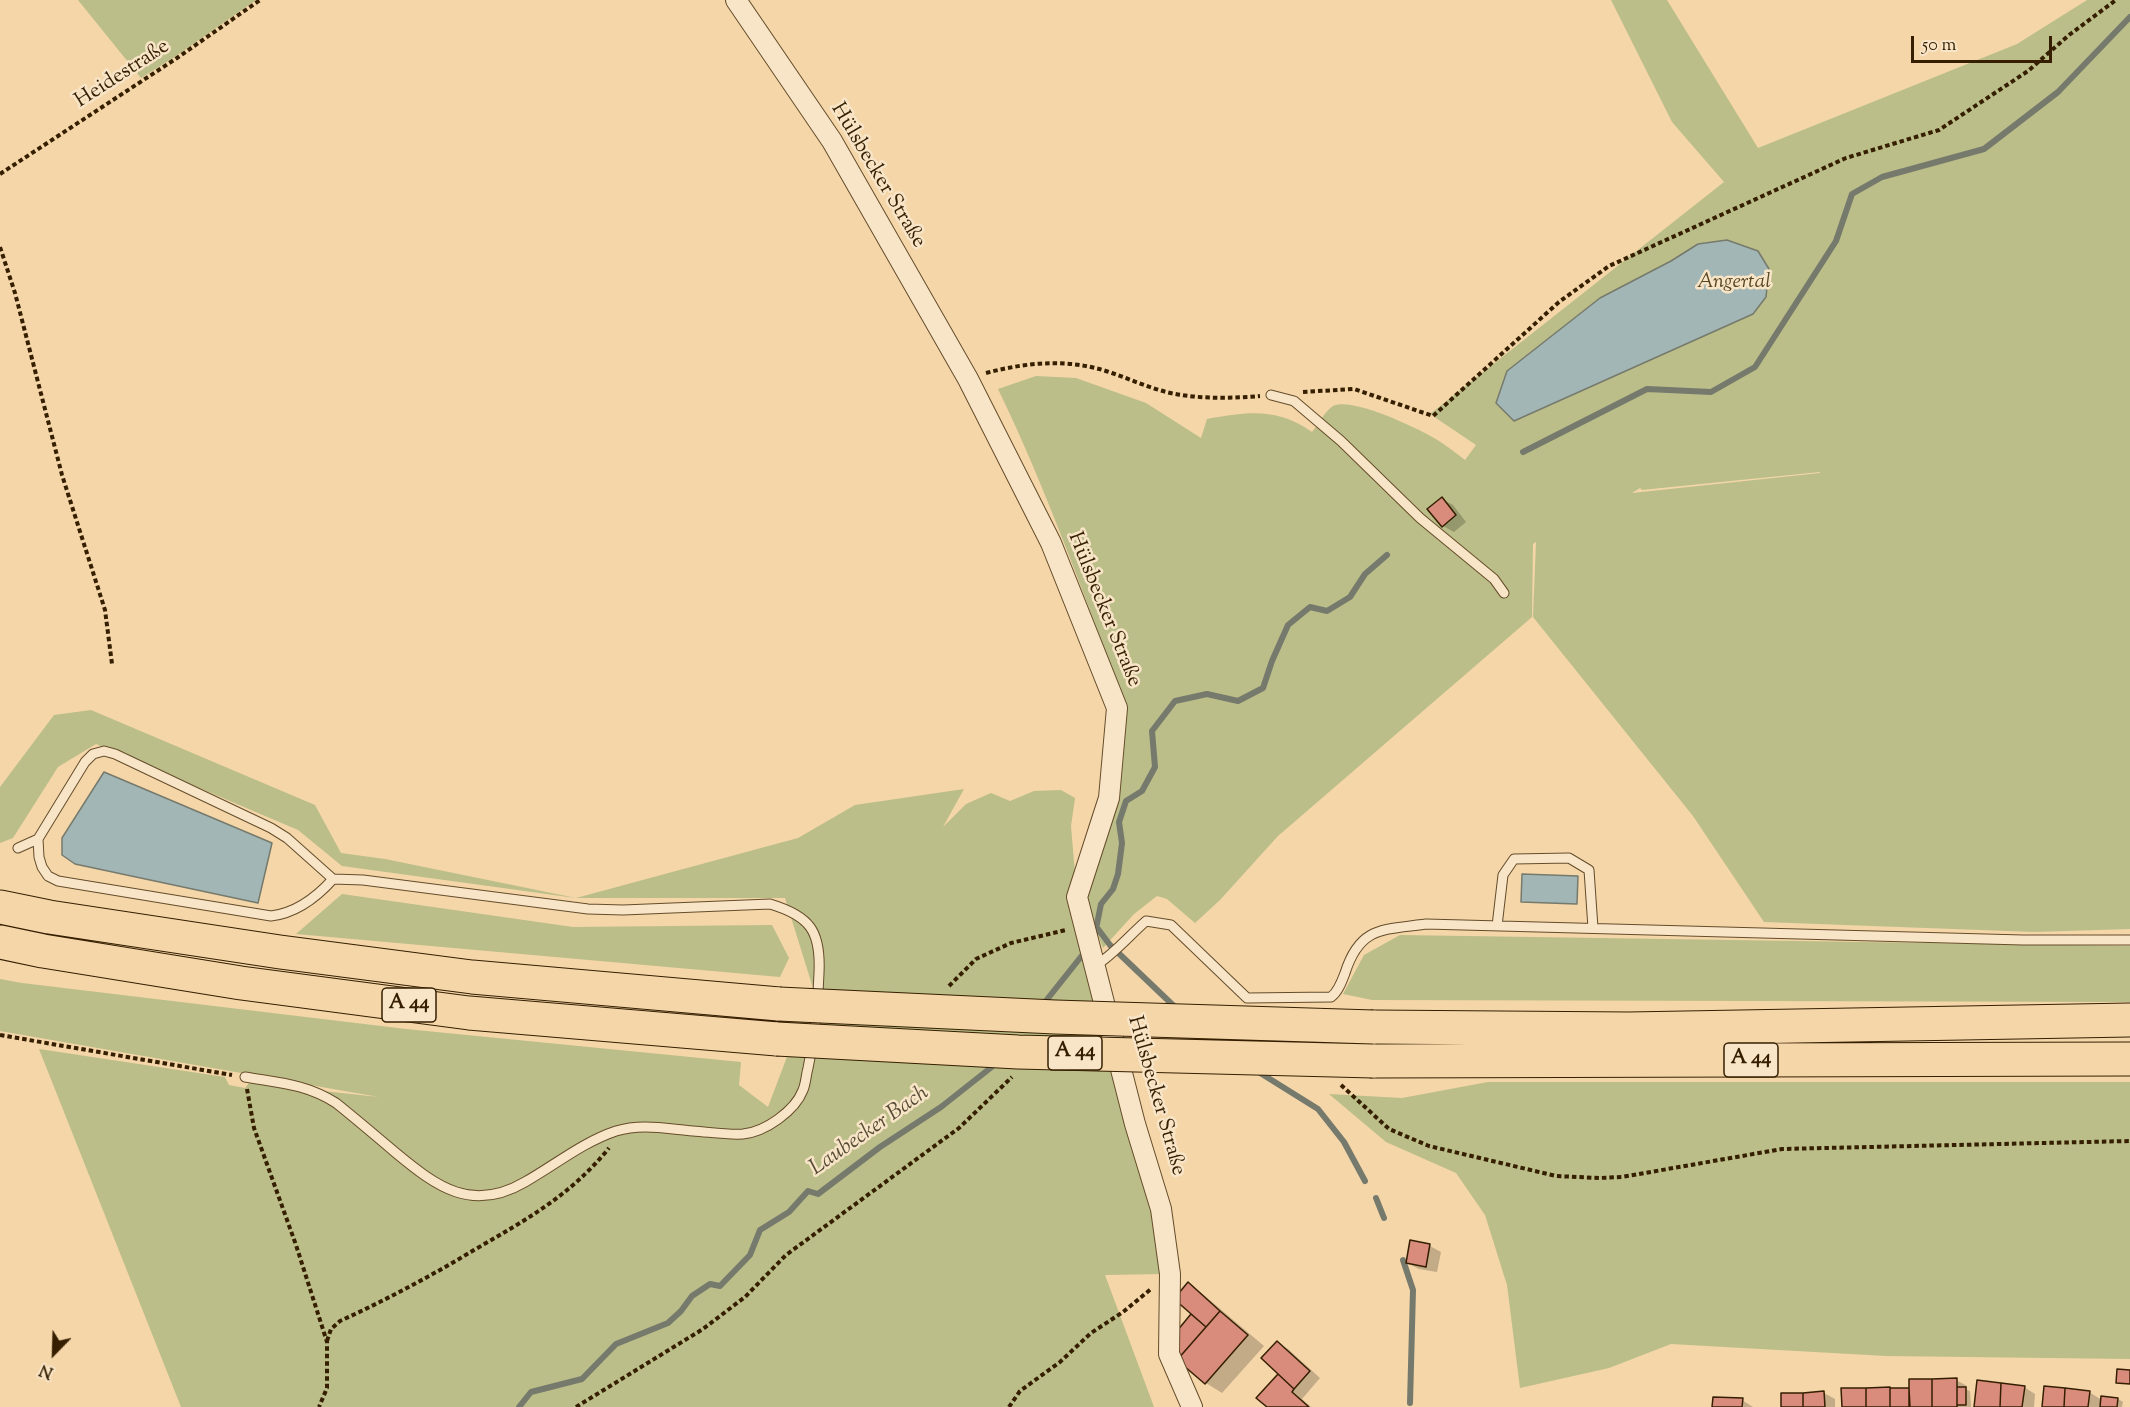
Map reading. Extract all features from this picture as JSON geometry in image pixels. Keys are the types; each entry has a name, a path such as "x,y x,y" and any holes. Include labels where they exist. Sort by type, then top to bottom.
{"highway":[{"name":"A 44","path":"0,907 49,917 280,952 461,975 779,1004 1055,1017 1373,1028 1629,1029 2130,1020"},
{"name":"A 44","path":"0,942 241,983 468,1013 777,1039 1018,1052 1373,1061 2130,1059"}],"street":[{"name":"Hülsbecker Straße","path":"736,0 832,141 968,378 1051,543 1117,708 1109,798 1077,897 1101,962 1136,1124 1161,1209 1170,1274 1169,1354 1192,1407"}],"lane":[{"path":"1271,395 1294,401 1341,441 1420,518 1494,579 1504,593"},
{"path":"18,849 38,839 85,762 93,754 105,751 271,828 288,838 333,879 363,880 588,909 622,910 770,904 791,911 809,923 820,949 816,1032 803,1091 786,1114 764,1128 744,1134 648,1126 616,1131 590,1142 505,1193 485,1197 463,1195 445,1189 425,1178 321,1093 304,1087 246,1077"},
{"path":"38,839 42,867 48,876 58,881 271,916 300,907 314,898 333,879"},
{"path":"1497,926 1503,875 1514,859 1569,858 1589,870 1593,928"},
{"path":"1101,962 1146,921 1171,925 1248,998 1331,997 1335,995 1350,957 1368,935 1377,931 1426,924 2023,940 2130,940"}],"path":[{"name":"Heidestraße","path":"0,174 177,58 260,0"},
{"path":"968,378 1041,363 1071,363 1183,395 1242,397 1354,389 1433,416 1559,302 1608,266 1846,158 1939,130 2028,71 2069,35 2116,0"},
{"path":"0,247 15,292 62,475 105,610 112,664"},
{"path":"0,1035 246,1077 254,1128 296,1245 327,1342"},
{"path":"576,1407 703,1329 745,1297 786,1255 958,1128 984,1106 1016,1072"},
{"path":"1339,1083 1389,1129 1399,1134 1429,1146 1556,1176 1622,1177 1782,1149 2130,1141"},
{"path":"319,1407 327,1388 327,1342 331,1329 340,1321 520,1224 568,1191 591,1171 612,1144 616,1131"},
{"path":"1009,1407 1020,1391 1060,1362 1091,1333 1123,1312 1170,1274"}],"green space":[{"path":"78,0 256,0 141,78"},
{"name":"Angertal","path":"1611,0 1667,0 1758,148 2017,44 2087,0 2130,0 2130,929 2034,932 1764,922 1693,816 1533,617 1536,542 1533,544 1532,617 1278,836 1220,900 1195,923 1167,899 1157,896 1134,914 1103,948 1090,915 1086,896 1118,796 1125,729 1124,701 1049,504 998,389 1036,376 1076,378 1146,403 1201,438 1207,419 1261,413 1286,418 1312,432 1333,406 1342,404 1356,406 1388,416 1420,431 1465,460 1476,445 1430,414 1724,182 1672,122","holes":["1820,473 1632,493 1640,488 1642,490"]},
{"path":"91,710 315,805 341,853 385,859 576,898 342,866 298,830 96,744 58,767 13,838 0,843 0,787 54,715"},
{"path":"964,789 943,827 966,804 991,793 1010,801 1034,791 1061,790 1075,798 1071,826 1077,897 1158,1213 1164,1274 1105,1275 1154,1407 181,1407 39,1049 225,1077 229,1085 245,1088 249,1083 379,1097 0,1031 0,979 406,1029 741,1062 739,1085 768,1107 813,988 785,898 576,898 798,838 855,805"},
{"path":"342,894 573,927 772,925 789,958 780,977 296,934"},
{"path":"1400,935 2130,946 2130,1002 1372,1000 1343,994 1364,955"},
{"path":"1488,1082 2130,1082 2130,1359 1886,1356 1671,1344 1609,1368 1520,1388 1507,1285 1485,1215 1456,1173 1386,1142 1329,1094 1402,1098"}],"shaded area":[{"path":"1727,240 1758,251 1769,269 1766,297 1753,314 1514,421 1496,403 1507,371 1600,298 1671,261 1698,244"},
{"path":"104,772 272,843 258,903 75,864 62,855 62,838"},
{"path":"1522,874 1578,876 1577,904 1521,902"}],"building":[{"path":"1442,497 1456,515 1442,527 1427,509"},
{"path":"1410,1240 1430,1244 1426,1267 1406,1263"},
{"path":"1188,1282 1220,1311 1206,1327 1174,1299"},
{"path":"1220,1311 1248,1335 1205,1384 1177,1360"},
{"path":"1191,1314 1206,1327 1177,1360 1172,1337"},
{"path":"1277,1341 1310,1371 1294,1389 1261,1358"},
{"path":"2117,1369 2130,1370 2130,1384 2116,1383"},
{"path":"1278,1374 1294,1389 1292,1392 1309,1407 1267,1407 1256,1398"},
{"path":"1957,1378 1957,1407 1932,1407 1932,1379"},
{"path":"1909,1379 1932,1379 1932,1407 1909,1407"},
{"path":"1977,1380 2001,1383 2000,1407 1974,1407"},
{"path":"2001,1383 2025,1386 2022,1407 2000,1407"},
{"path":"2044,1386 2065,1388 2064,1407 2042,1407"},
{"path":"1890,1387 1890,1407 1866,1407 1866,1388"},
{"path":"1957,1387 1966,1387 1966,1405 1957,1405"},
{"path":"1841,1388 1866,1388 1866,1407 1842,1407"},
{"path":"1890,1388 1909,1388 1910,1407 1890,1407"},
{"path":"2065,1388 2090,1391 2088,1407 2064,1407"},
{"path":"1824,1391 1825,1407 1803,1407 1803,1393"},
{"path":"1781,1393 1803,1393 1803,1407 1781,1407"},
{"path":"2101,1396 2118,1398 2117,1407 2100,1407"},
{"path":"1713,1397 1743,1398 1742,1407 1712,1407"}],"waterway":[{"name":"Laubecker Bach","path":"1523,452 1647,389 1711,392 1755,367 1836,241 1852,194 1882,177 1984,149 2058,92 2130,17"},
{"name":"Laubecker Bach","path":"1095,934 1101,904 1113,889 1118,874 1122,843 1119,822 1126,801 1142,791 1155,767 1152,731 1175,701 1207,694 1238,701 1263,688 1288,625 1310,607 1327,611 1350,597 1365,574 1387,555"},
{"path":"1098,929 1110,945 1176,1008"},
{"name":"Laubecker Bach","path":"1041,1007 1084,953"},
{"name":"Laubecker Bach","path":"519,1407 531,1392 582,1379 616,1344 668,1323 692,1296 710,1284 720,1286 750,1255 760,1230 789,1212 808,1191 818,1194 880,1147 941,1107 998,1062"},
{"path":"1257,1071 1318,1109 1344,1142 1365,1181"},
{"path":"1376,1198 1384,1218"},
{"path":"1403,1260 1413,1290 1410,1403"}]}
